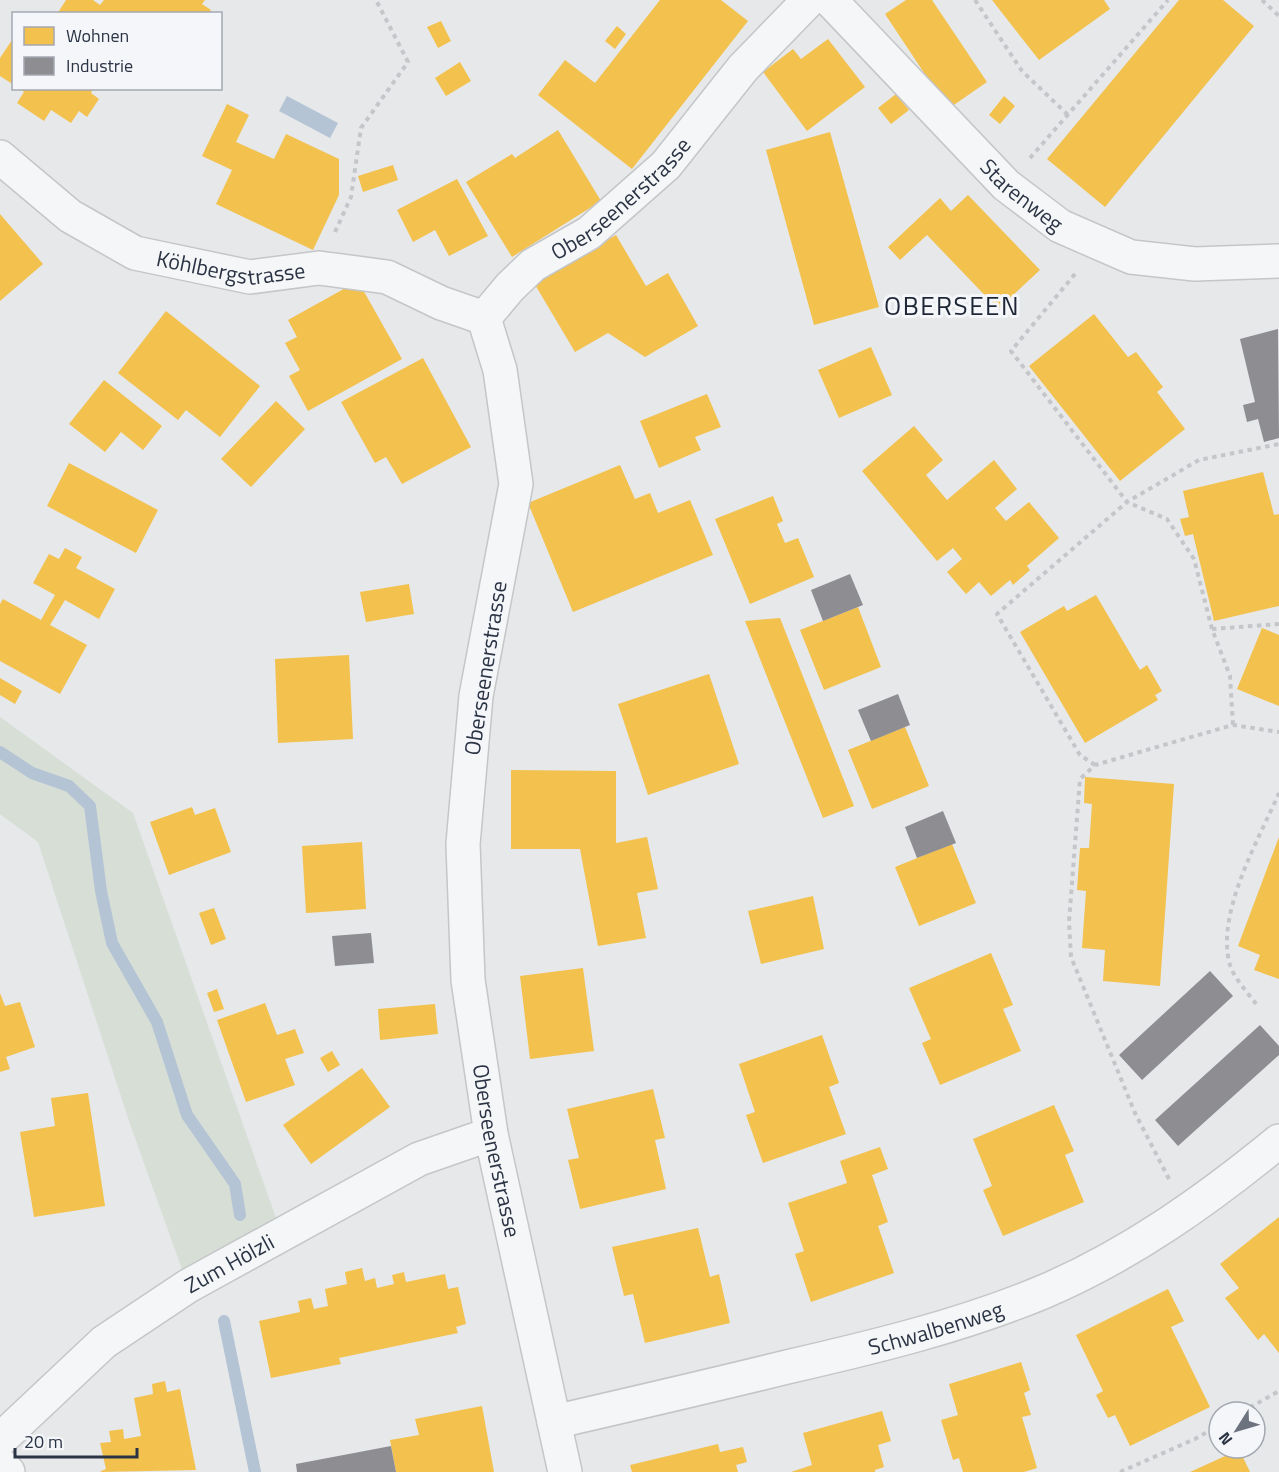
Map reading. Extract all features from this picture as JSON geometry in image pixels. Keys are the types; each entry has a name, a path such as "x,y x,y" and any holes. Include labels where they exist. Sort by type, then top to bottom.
{"street":[{"name":"Oberseenerstrasse","path":"565,1472 491,1134 468,980 463,844 476,696 516,484 500,370 484,318 510,287 533,265 589,233 666,165 743,68 809,0"},
{"name":"Starenweg","path":"830,0 1006,185 1060,226 1131,257 1195,264 1279,261"},
{"name":"Köhlbergstrasse","path":"0,157 70,216 135,253 250,278 319,268 387,277 441,303 484,318"},
{"name":"Zum Hölzli","path":"0,1440 104,1342 188,1286 419,1160 491,1134"},
{"name":"Schwalbenweg","path":"554,1422 910,1338 1043,1292 1110,1260 1186,1212 1219,1190 1279,1142"},
{"path":"0,1464 8,1472"}],"path":[{"path":"342,216 351,197 361,128 408,62 376,0"},
{"path":"975,0 1023,71 1068,115"},
{"path":"1006,185 1168,0"},
{"path":"1262,0 1279,15"},
{"path":"1100,244 1011,351 1127,502 1167,519 1194,559 1212,629 1230,676 1233,725"},
{"path":"1095,765 1080,755 998,615 1127,502 1199,460 1279,444"},
{"path":"1212,629 1279,624"},
{"path":"1186,1212 1135,1113 1071,957 1069,922 1080,779 1095,765 1233,725 1279,732"},
{"path":"1256,1004 1230,966 1227,935 1236,893 1279,793"},
{"path":"1262,1400 1279,1390"},
{"path":"1120,1472 1207,1432"}],"shaded area":[{"path":"0,717 133,813 282,1235 188,1286 130,1124 38,842 0,814"}],"water":[{"path":"287,96 338,123 330,138 279,111"}],"building: Wohnen":[{"path":"66,0 93,0 100,5 104,0 205,0 202,4 211,10 210,12 58,12"},
{"path":"660,0 721,0 748,21 632,169 538,95 565,60 595,83"},
{"path":"906,0 932,0 987,82 948,109 885,14"},
{"path":"992,0 1104,0 1110,9 1039,60"},
{"path":"1179,0 1223,0 1254,26 1105,207 1047,159"},
{"path":"441,21 451,41 438,48 427,27"},
{"path":"617,26 626,34 615,49 605,41"},
{"path":"828,39 865,87 807,131 763,72 793,49 801,59"},
{"path":"12,40 12,84 0,76 0,58"},
{"path":"460,62 471,81 446,96 435,78"},
{"path":"22,90 92,90 91,93 99,99 87,117 79,111 71,123 51,110 44,121 17,103 24,92"},
{"path":"896,94 909,110 891,124 878,108"},
{"path":"1004,96 1015,106 1000,124 989,115"},
{"path":"227,104 249,115 236,142 274,159 286,134 339,159 339,195 313,250 216,204 232,170 202,156"},
{"path":"558,130 601,201 512,257 466,182 512,154 515,158"},
{"path":"830,132 879,307 814,325 766,150"},
{"path":"393,165 398,180 363,192 358,176"},
{"path":"457,179 488,236 449,256 435,230 413,242 397,210"},
{"path":"968,195 1040,270 998,309 927,235 900,260 888,247 940,198 951,211"},
{"path":"0,214 43,264 0,301"},
{"path":"616,235 646,286 668,273 698,326 645,357 608,333 575,352 534,283"},
{"path":"358,281 402,359 308,411 289,376 300,370 285,343 297,337 288,320"},
{"path":"166,311 260,386 220,437 186,410 178,420 118,373"},
{"path":"1094,314 1128,357 1136,352 1163,387 1157,392 1185,429 1120,481 1029,366"},
{"path":"871,347 892,395 839,418 818,370"},
{"path":"423,358 471,447 402,484 386,457 375,463 341,402"},
{"path":"104,380 162,426 143,450 121,432 105,452 69,424"},
{"path":"707,394 721,427 695,437 701,450 659,468 640,421"},
{"path":"276,401 305,429 251,487 221,459"},
{"path":"914,426 943,460 926,475 947,500 994,460 1017,489 995,508 1006,521 1029,502 1059,538 1027,566 1030,570 1013,585 1010,580 991,596 979,582 966,594 947,572 962,559 953,548 937,561 862,471"},
{"path":"69,463 158,510 136,553 47,506"},
{"path":"620,465 635,499 650,493 658,513 690,500 713,555 573,612 528,503"},
{"path":"1263,472 1274,515 1279,514 1279,606 1214,621 1193,534 1185,536 1180,519 1189,517 1183,491"},
{"path":"773,496 783,521 777,524 785,543 798,538 814,577 750,604 715,519"},
{"path":"65,548 82,557 76,568 115,589 99,619 65,600 50,625 87,645 60,694 0,661 0,604 3,599 41,620 55,595 33,583 49,554 59,559"},
{"path":"409,584 414,614 366,622 360,592"},
{"path":"1096,595 1140,670 1147,665 1162,691 1155,695 1158,700 1085,743 1020,632 1064,606 1067,611"},
{"path":"858,607 881,667 824,690 800,630"},
{"path":"780,618 854,806 823,818 745,621"},
{"path":"1262,628 1279,635 1279,706 1237,689"},
{"path":"349,655 353,739 278,743 275,659"},
{"path":"709,674 739,764 648,795 618,704"},
{"path":"0,678 22,691 15,704 0,695"},
{"path":"905,727 929,786 872,809 848,750"},
{"path":"511,770 616,771 616,843 647,837 658,889 637,893 646,938 598,946 580,849 511,849"},
{"path":"1085,777 1174,784 1160,986 1103,981 1105,950 1082,948 1086,891 1077,890 1080,848 1089,848 1092,804 1084,803"},
{"path":"192,807 195,815 215,808 231,852 169,875 150,822"},
{"path":"1279,837 1279,979 1254,970 1260,955 1238,946"},
{"path":"362,842 366,909 306,913 302,846"},
{"path":"952,844 976,903 919,926 895,867"},
{"path":"813,896 824,949 761,964 748,911"},
{"path":"214,908 226,939 211,945 199,913"},
{"path":"991,953 1013,1005 1003,1009 1021,1051 940,1085 922,1043 931,1039 909,988"},
{"path":"583,968 594,1051 530,1059 520,976"},
{"path":"217,989 224,1009 214,1012 207,993"},
{"path":"0,993 5,1006 20,1002 35,1047 6,1057 10,1069 0,1072"},
{"path":"265,1003 277,1035 295,1029 304,1053 285,1059 295,1085 246,1102 217,1020"},
{"path":"435,1004 438,1034 380,1040 378,1009"},
{"path":"822,1035 839,1083 829,1087 846,1134 763,1163 746,1115 755,1112 739,1064"},
{"path":"332,1051 340,1065 328,1072 320,1058"},
{"path":"362,1068 390,1107 311,1164 283,1125"},
{"path":"653,1089 665,1138 655,1140 666,1189 580,1209 568,1160 579,1158 567,1109"},
{"path":"88,1093 105,1206 34,1217 20,1132 55,1126 51,1098"},
{"path":"1054,1105 1074,1151 1065,1155 1084,1202 1003,1236 983,1190 992,1186 973,1139"},
{"path":"880,1147 888,1169 872,1175 888,1222 878,1226 894,1273 811,1302 795,1254 804,1251 788,1203 847,1183 840,1161"},
{"path":"1279,1217 1279,1353 1264,1334 1258,1340 1225,1298 1239,1288 1220,1264"},
{"path":"698,1228 710,1277 719,1274 730,1323 645,1343 633,1294 624,1296 612,1247"},
{"path":"362,1268 365,1281 375,1278 377,1288 394,1284 392,1275 404,1272 406,1282 445,1274 448,1289 458,1287 466,1324 456,1327 458,1333 339,1358 341,1364 271,1378 259,1321 300,1312 298,1301 311,1298 314,1309 328,1306 325,1289 347,1284 345,1272"},
{"path":"1168,1289 1184,1321 1171,1327 1207,1401 1207,1408 1130,1446 1115,1415 1108,1418 1096,1395 1103,1391 1076,1335"},
{"path":"1021,1362 1030,1390 1024,1393 1031,1415 1022,1417 1037,1468 1024,1472 963,1472 959,1458 953,1460 941,1420 958,1415 949,1384"},
{"path":"165,1381 167,1392 180,1389 196,1470 99,1472 106,1469 100,1443 111,1442 109,1431 123,1429 124,1439 141,1436 134,1398 153,1394 152,1384"},
{"path":"482,1406 494,1472 396,1472 390,1440 419,1435 415,1419"},
{"path":"882,1411 891,1441 878,1445 884,1467 875,1472 791,1472 812,1465 803,1433"},
{"path":"718,1444 720,1452 743,1447 747,1462 736,1465 738,1472 632,1472 630,1465"},
{"path":"1216,1460 1244,1460 1250,1472 1190,1472"}],"building: Industrie":[{"path":"1278,329 1279,438 1264,442 1258,419 1247,422 1243,405 1255,402 1240,339"},
{"path":"850,574 863,605 823,621 811,590"},
{"path":"898,694 910,725 871,741 858,710"},
{"path":"943,811 956,843 917,858 905,827"},
{"path":"371,933 374,963 335,966 332,936"},
{"path":"1210,971 1233,996 1142,1080 1119,1055"},
{"path":"1260,1025 1279,1046 1279,1055 1178,1146 1155,1120"},
{"path":"391,1446 396,1472 297,1472 296,1464"}],"waterway":[{"path":"0,752 32,773 69,786 90,806 101,891 112,943 157,1022 187,1115 235,1184 240,1215"},
{"path":"224,1321 255,1472"}],"district":[{"name":"OBERSEEN","path":"952,306"}]}
